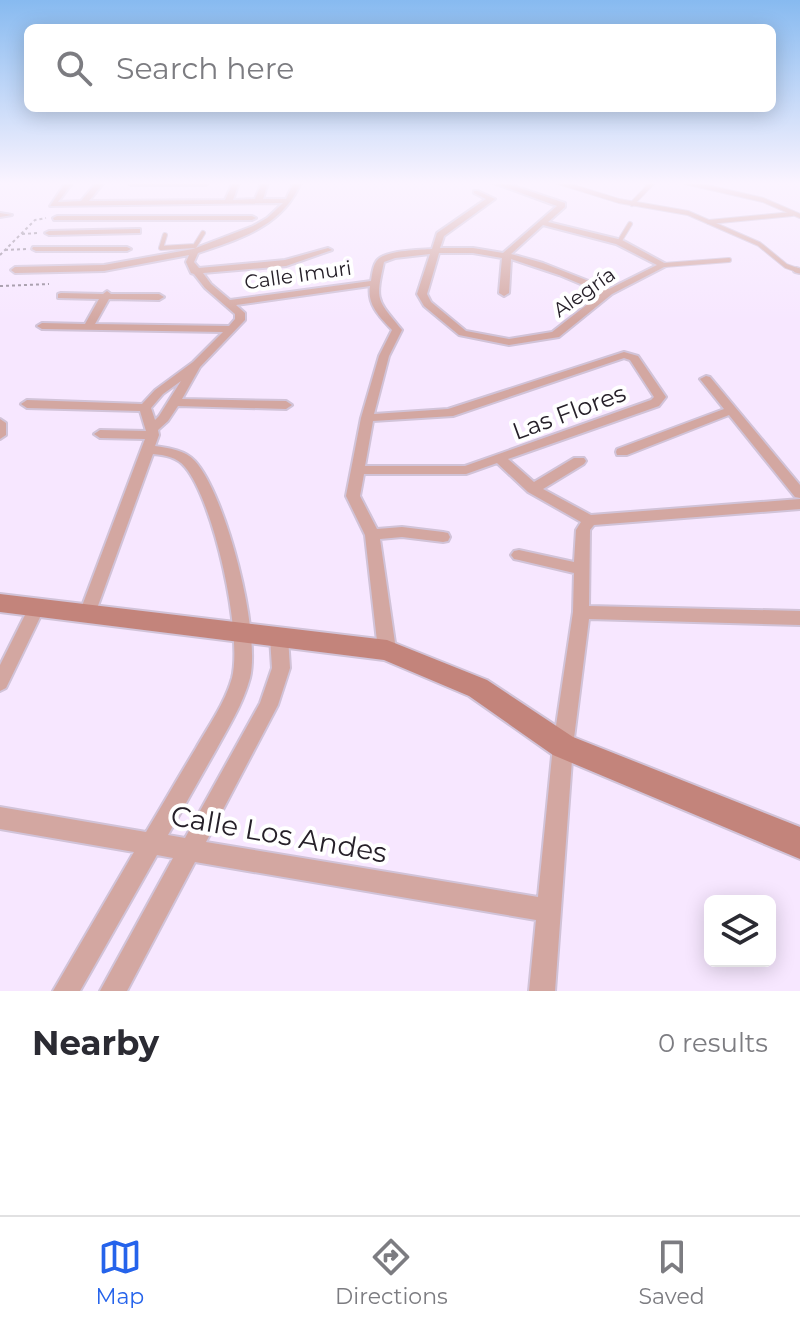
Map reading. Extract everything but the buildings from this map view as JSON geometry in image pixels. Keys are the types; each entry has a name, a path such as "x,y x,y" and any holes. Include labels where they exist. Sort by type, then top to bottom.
{"main road":[{"path":"0,603 387,650 478,688 563,746 800,843"}],"street":[{"path":"114,266 138,228"},
{"path":"15,270 114,266 174,250 195,251 249,228"},
{"name":"Alegría","path":"450,228 440,235 433,251 423,299 463,333 483,339 533,340 555,335 609,292 664,265"},
{"path":"504,293 507,253 538,228"},
{"path":"565,228 619,242 664,265"},
{"path":"49,233 137,231"},
{"path":"36,249 127,249"},
{"path":"194,271 286,263 328,250"},
{"path":"145,408 159,392 197,364 240,320 240,313 194,271 190,262 195,251"},
{"path":"387,650 372,535 353,496 367,418 384,356 397,336 397,330 374,307 371,297 380,261 386,257 433,251 507,253 540,262 609,292"},
{"name":"Calle Imuri","path":"227,303 375,283"},
{"path":"89,326 107,294"},
{"path":"61,296 107,294 159,297"},
{"path":"42,326 232,329"},
{"name":"Las Flores","path":"358,470 466,470 655,403 659,392 634,358 624,355 449,413 367,418"},
{"path":"87,614 151,437 197,364"},
{"path":"706,379 800,494"},
{"path":"175,402 286,405"},
{"path":"27,404 145,408"},
{"path":"145,408 151,437"},
{"path":"622,452 730,411"},
{"path":"66,991 232,704 244,665 242,632 220,527 192,465 151,437 100,434"},
{"path":"501,460 533,489 589,520 800,504"},
{"path":"533,489 579,461"},
{"path":"542,991 563,746 581,612 583,530 589,520"},
{"path":"372,535 402,532 443,537"},
{"path":"519,555 582,569"},
{"path":"0,683 37,607"},
{"path":"581,612 800,618"},
{"path":"113,991 269,705 281,668 279,637"},
{"name":"Calle Los Andes","path":"0,818 547,910"}],"lane":[{"path":"619,242 627,228"},
{"path":"722,228 759,244 786,266 800,271"},
{"path":"165,235 160,248 174,250 199,244 203,233"},
{"path":"174,250 183,238"},
{"name":"Alegría","path":"664,265 693,260 729,260"}],"path":[{"path":"0,255 27,228"},
{"path":"22,234 49,233"},
{"path":"5,250 36,249"},
{"path":"0,286 49,284"}]}
